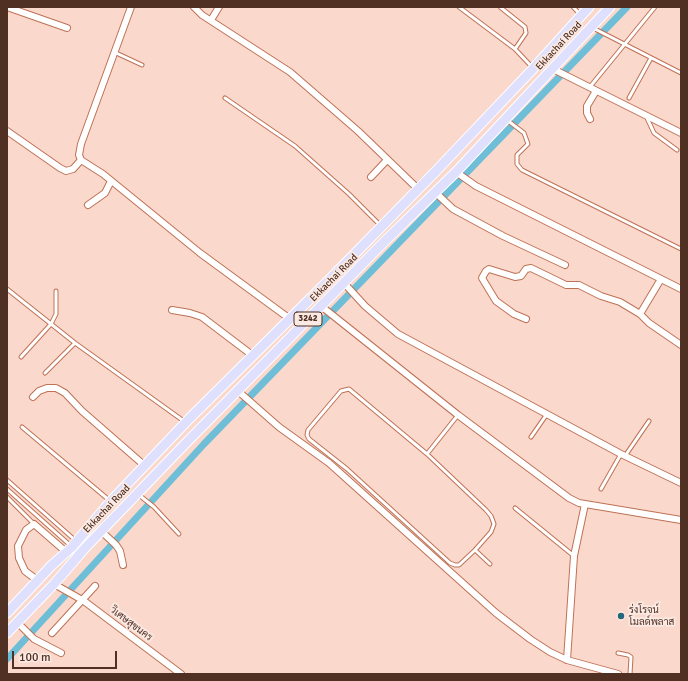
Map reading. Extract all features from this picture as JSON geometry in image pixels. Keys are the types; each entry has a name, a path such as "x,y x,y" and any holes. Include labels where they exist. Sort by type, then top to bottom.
{"main road":[{"name":"Ekkachai Road","path":"9,607 71,546 110,501 252,355 382,227 534,68 589,7"},
{"name":"Ekkachai Road","path":"7,633 17,622 58,586 101,531 137,493 325,309 344,283 439,196 456,172 556,71 610,7"}],"street":[{"path":"7,7 67,28"},
{"path":"131,7 81,144 79,155 81,160 111,181 200,253 290,319"},
{"path":"194,7 211,20 290,72 358,131 418,189"},
{"path":"211,20 219,7"},
{"path":"556,71 681,134"},
{"path":"590,119 587,113 587,106 596,91"},
{"path":"7,131 66,171 73,169 81,160"},
{"path":"371,177 388,160"},
{"path":"456,172 476,186 681,289"},
{"path":"88,205 105,193 111,181"},
{"path":"439,196 448,204 503,236 565,266"},
{"path":"526,319 514,314 496,301 482,278 486,271 489,269 515,277 521,276 526,269 531,268 566,285 579,285 601,296 620,302 640,314 648,323 681,345"},
{"path":"640,314 661,279"},
{"path":"344,283 357,297 398,334 623,455 681,483"},
{"path":"325,309 458,415 569,498 585,504 681,520"},
{"path":"172,310 202,317 252,355"},
{"path":"33,397 39,391 47,388 56,388 65,394 93,421 145,466"},
{"path":"240,393 279,427 329,463 496,613 542,647 566,660 618,674"},
{"path":"566,660 574,556 585,504"},
{"path":"37,580 24,571 21,566 18,546 26,530 34,524 71,546"},
{"path":"101,531 116,545 120,552 123,565"},
{"name":"วิเศษสุขนคร","path":"58,586 84,601 181,674"},
{"path":"52,633 84,601 95,586"},
{"path":"17,622 38,642 61,653"}],"lane":[{"path":"459,7 515,50 534,68"},
{"path":"500,7 525,27 526,34 515,50"},
{"path":"573,7 581,15"},
{"path":"589,88 655,7"},
{"path":"592,27 615,41 681,73"},
{"path":"114,52 142,65"},
{"path":"629,98 651,58"},
{"path":"226,98 295,146 349,194 382,227"},
{"path":"646,116 654,133 677,150"},
{"path":"507,120 524,133 528,144 517,155 516,161 522,170 681,249"},
{"path":"7,289 75,343 186,423"},
{"path":"21,357 51,324 56,314 56,291"},
{"path":"45,373 75,343"},
{"path":"349,389 427,454 491,516 494,522 493,528 475,550 458,565 452,565 347,469 309,439 307,435 308,430 341,391 349,389"},
{"path":"530,437 548,414"},
{"path":"427,454 458,415"},
{"path":"601,489 623,455 649,421"},
{"path":"22,427 110,501"},
{"path":"7,480 71,546"},
{"path":"7,489 71,546"},
{"path":"137,493 154,507 179,534"},
{"path":"7,497 34,524"},
{"path":"514,508 574,556"},
{"path":"475,550 490,564"},
{"path":"618,653 631,657 630,674"}],"waterway":[{"path":"7,659 204,444 627,7"}],"place":[{"name":"รุ่งโรจน์ โมลด์พลาส","path":"621,616"}]}
